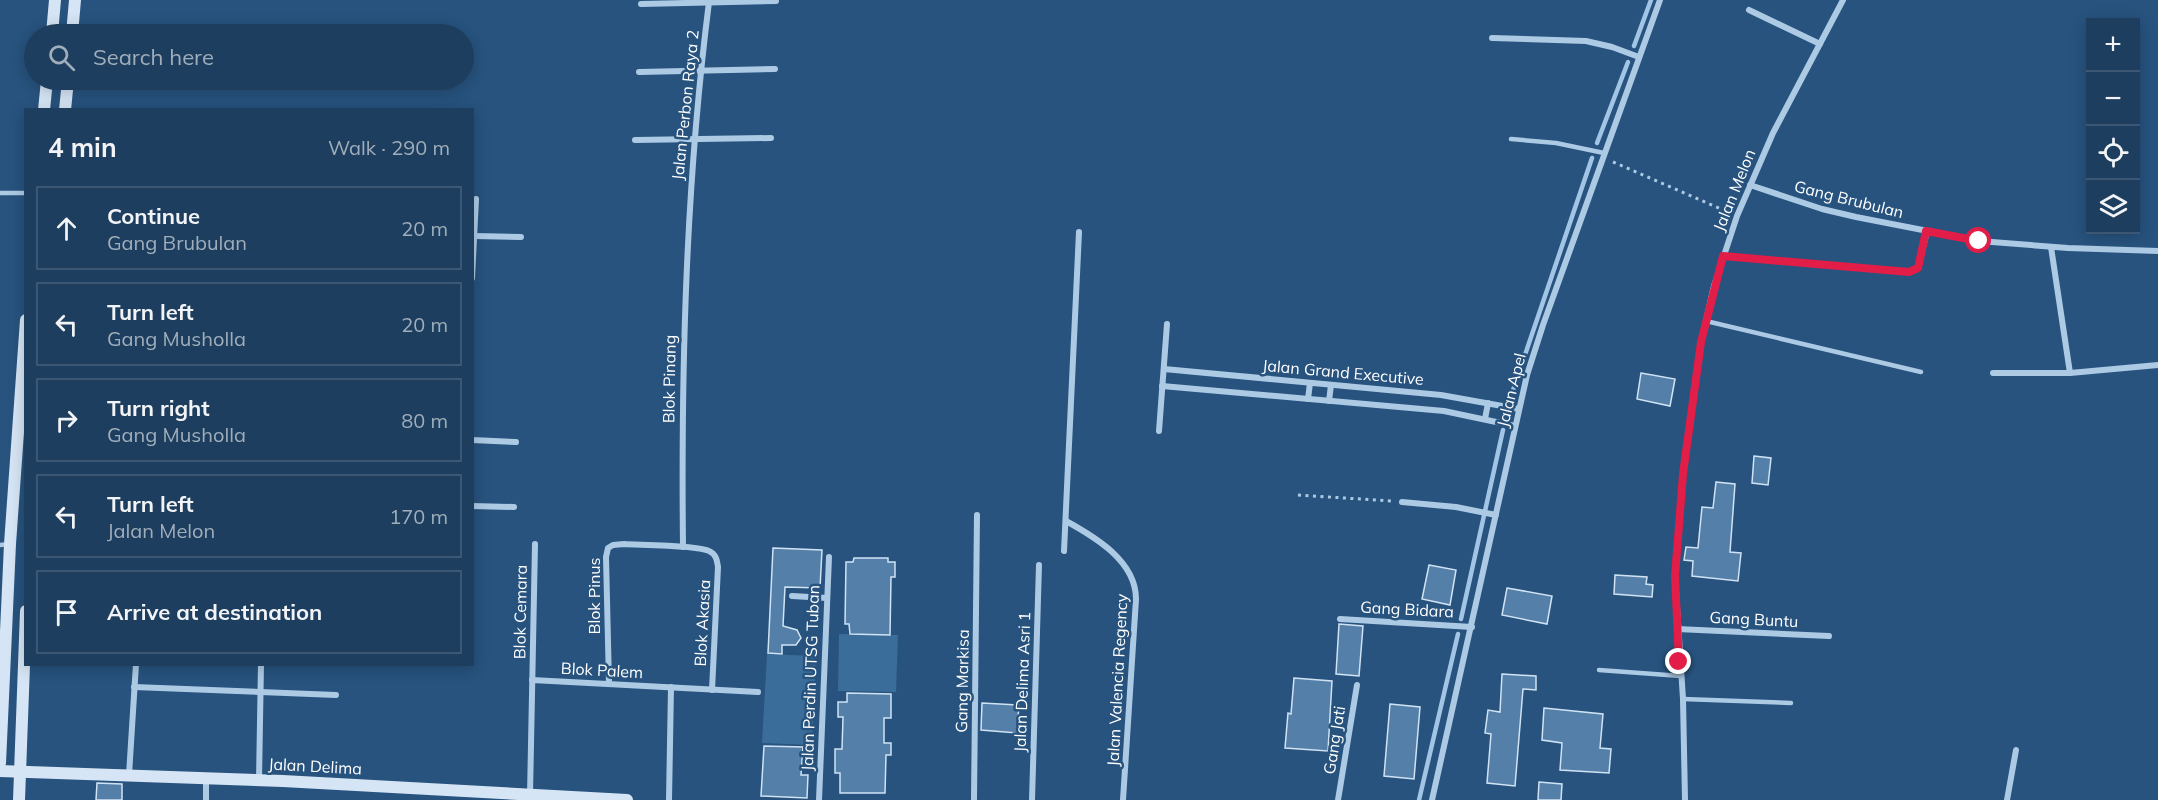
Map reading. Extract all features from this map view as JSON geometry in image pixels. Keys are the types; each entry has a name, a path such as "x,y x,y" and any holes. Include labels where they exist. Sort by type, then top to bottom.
{"main road":[{"path":"53,24 55,0"},
{"path":"73,24 75,0"},
{"path":"44,108 46,90"},
{"path":"65,108 67,90"},
{"path":"0,763 6,521 24,351"},
{"path":"19,800 24,657"},
{"name":"Jalan Delima","path":"0,771 259,780 627,800"}],"street":[{"name":"Jalan Apel","path":"1432,800 1472,627 1493,515 1519,409 1543,325 1660,0"},
{"name":"Jalan Melon","path":"1685,800 1683,699 1675,576 1677,534 1695,385 1706,321 1723,256 1750,185 1773,133 1843,0"},
{"path":"641,4 776,1"},
{"name":"Jalan Perbon Raya 2","path":"688,211 700,71 709,2"},
{"path":"1749,10 1820,44"},
{"path":"1492,38 1586,41 1639,57"},
{"path":"639,72 776,69"},
{"path":"635,140 771,138"},
{"name":"Gang Brubulan","path":"1750,185 1822,209 1979,241 2051,247 2158,251"},
{"path":"476,199 474,236 521,237"},
{"name":"Blok Pinang","path":"683,547 682,434 688,211"},
{"path":"1723,256 1909,272 1918,268 1926,231"},
{"path":"1064,551 1079,232"},
{"path":"2051,247 2070,373"},
{"path":"1159,430 1167,324"},
{"path":"1992,373 2070,373 2158,365"},
{"name":"Jalan Grand Executive","path":"1164,369 1441,395 1519,409"},
{"path":"1308,399 1310,383"},
{"path":"1329,401 1331,385"},
{"name":"Jalan Grand Executive","path":"1162,386 1444,411 1515,426"},
{"path":"1485,419 1488,403"},
{"path":"474,440 516,442"},
{"path":"1402,502 1478,511 1493,515"},
{"path":"474,506 514,507"},
{"name":"Gang Markisa","path":"974,800 977,515"},
{"name":"Jalan Valencia Regency","path":"1066,521 1088,533 1112,552 1128,571 1136,589 1123,800"},
{"name":"Blok Cemara","path":"526,796 532,680 535,544"},
{"name":"Blok Pinus","path":"609,684 606,557 608,548 624,544 683,547"},
{"name":"Blok Akasia","path":"683,547 706,549 714,554 717,562 712,690"},
{"name":"Jalan Perdin UTSG Tuban","path":"819,800 829,557"},
{"name":"Jalan Delima Asri 1","path":"1032,800 1039,565"},
{"path":"792,596 827,598"},
{"name":"Gang Bidara","path":"1340,619 1472,627"},
{"name":"Gang Buntu","path":"1677,629 1829,636"},
{"path":"129,775 136,666"},
{"path":"259,780 261,666"},
{"name":"Blok Palem","path":"532,680 671,687"},
{"name":"Gang Jati","path":"1338,800 1357,685"},
{"path":"134,687 336,695"},
{"path":"669,800 671,687"},
{"name":"Blok Akasia","path":"671,687 758,692"},
{"path":"2007,800 2016,750"},
{"path":"206,800 207,778"}],"lane":[{"path":"1511,139 1572,146 1604,155"},
{"path":"0,193 24,193"},
{"path":"1706,321 1922,372"},
{"path":"1599,670 1681,676"},
{"path":"1683,699 1791,703"}],"path":[{"path":"1604,155 1737,216"},
{"path":"1298,495 1402,502"}],"shaded area":[{"path":"839,634 898,635 896,692 838,691"},
{"path":"767,654 816,656 812,745 762,743"}],"building":[{"path":"1641,373 1675,379 1670,406 1637,399"},
{"path":"1754,456 1771,458 1768,485 1752,483"},
{"path":"1716,482 1735,484 1730,552 1741,553 1738,581 1692,576 1693,561 1684,560 1686,547 1698,548 1702,507 1713,508"},
{"path":"773,548 822,550 820,588 785,587 783,626 797,630 801,638 796,645 782,645 782,654 768,653"},
{"path":"854,558 888,558 888,562 895,562 895,577 891,577 890,635 850,634 849,624 845,624 846,562 853,562"},
{"path":"1429,565 1456,570 1450,605 1422,599"},
{"path":"1615,575 1647,577 1646,584 1653,585 1652,597 1614,594"},
{"path":"1507,588 1552,596 1547,624 1502,615"},
{"path":"1339,624 1363,626 1359,676 1336,674"},
{"path":"1502,674 1536,676 1536,690 1523,689 1515,786 1487,783 1491,734 1485,733 1488,710 1500,712"},
{"path":"1294,678 1332,681 1328,751 1285,748"},
{"path":"847,693 891,694 891,718 884,718 884,743 891,743 891,755 886,755 885,793 840,793 840,773 835,773 835,749 842,749 843,717 838,717 838,702 847,702"},
{"path":"982,703 1019,705 1017,733 981,730"},
{"path":"1390,704 1420,707 1414,779 1384,776"},
{"path":"1544,708 1603,714 1600,748 1611,749 1609,773 1560,770 1562,743 1542,740"},
{"path":"764,746 803,747 801,775 808,775 807,798 761,796"},
{"path":"1539,782 1562,784 1561,800 1538,800"},
{"path":"97,783 122,784 122,800 96,800"}],"waterway":[{"path":"1634,46 1651,0"},
{"path":"1597,143 1628,62"},
{"path":"1510,399 1592,158"},
{"path":"1461,619 1503,430"},
{"path":"1419,800 1458,634"}],"route":[{"path":"1679,662 1675,576 1683,474 1701,342 1723,256 1909,272 1918,268 1926,231 1979,241"}]}
